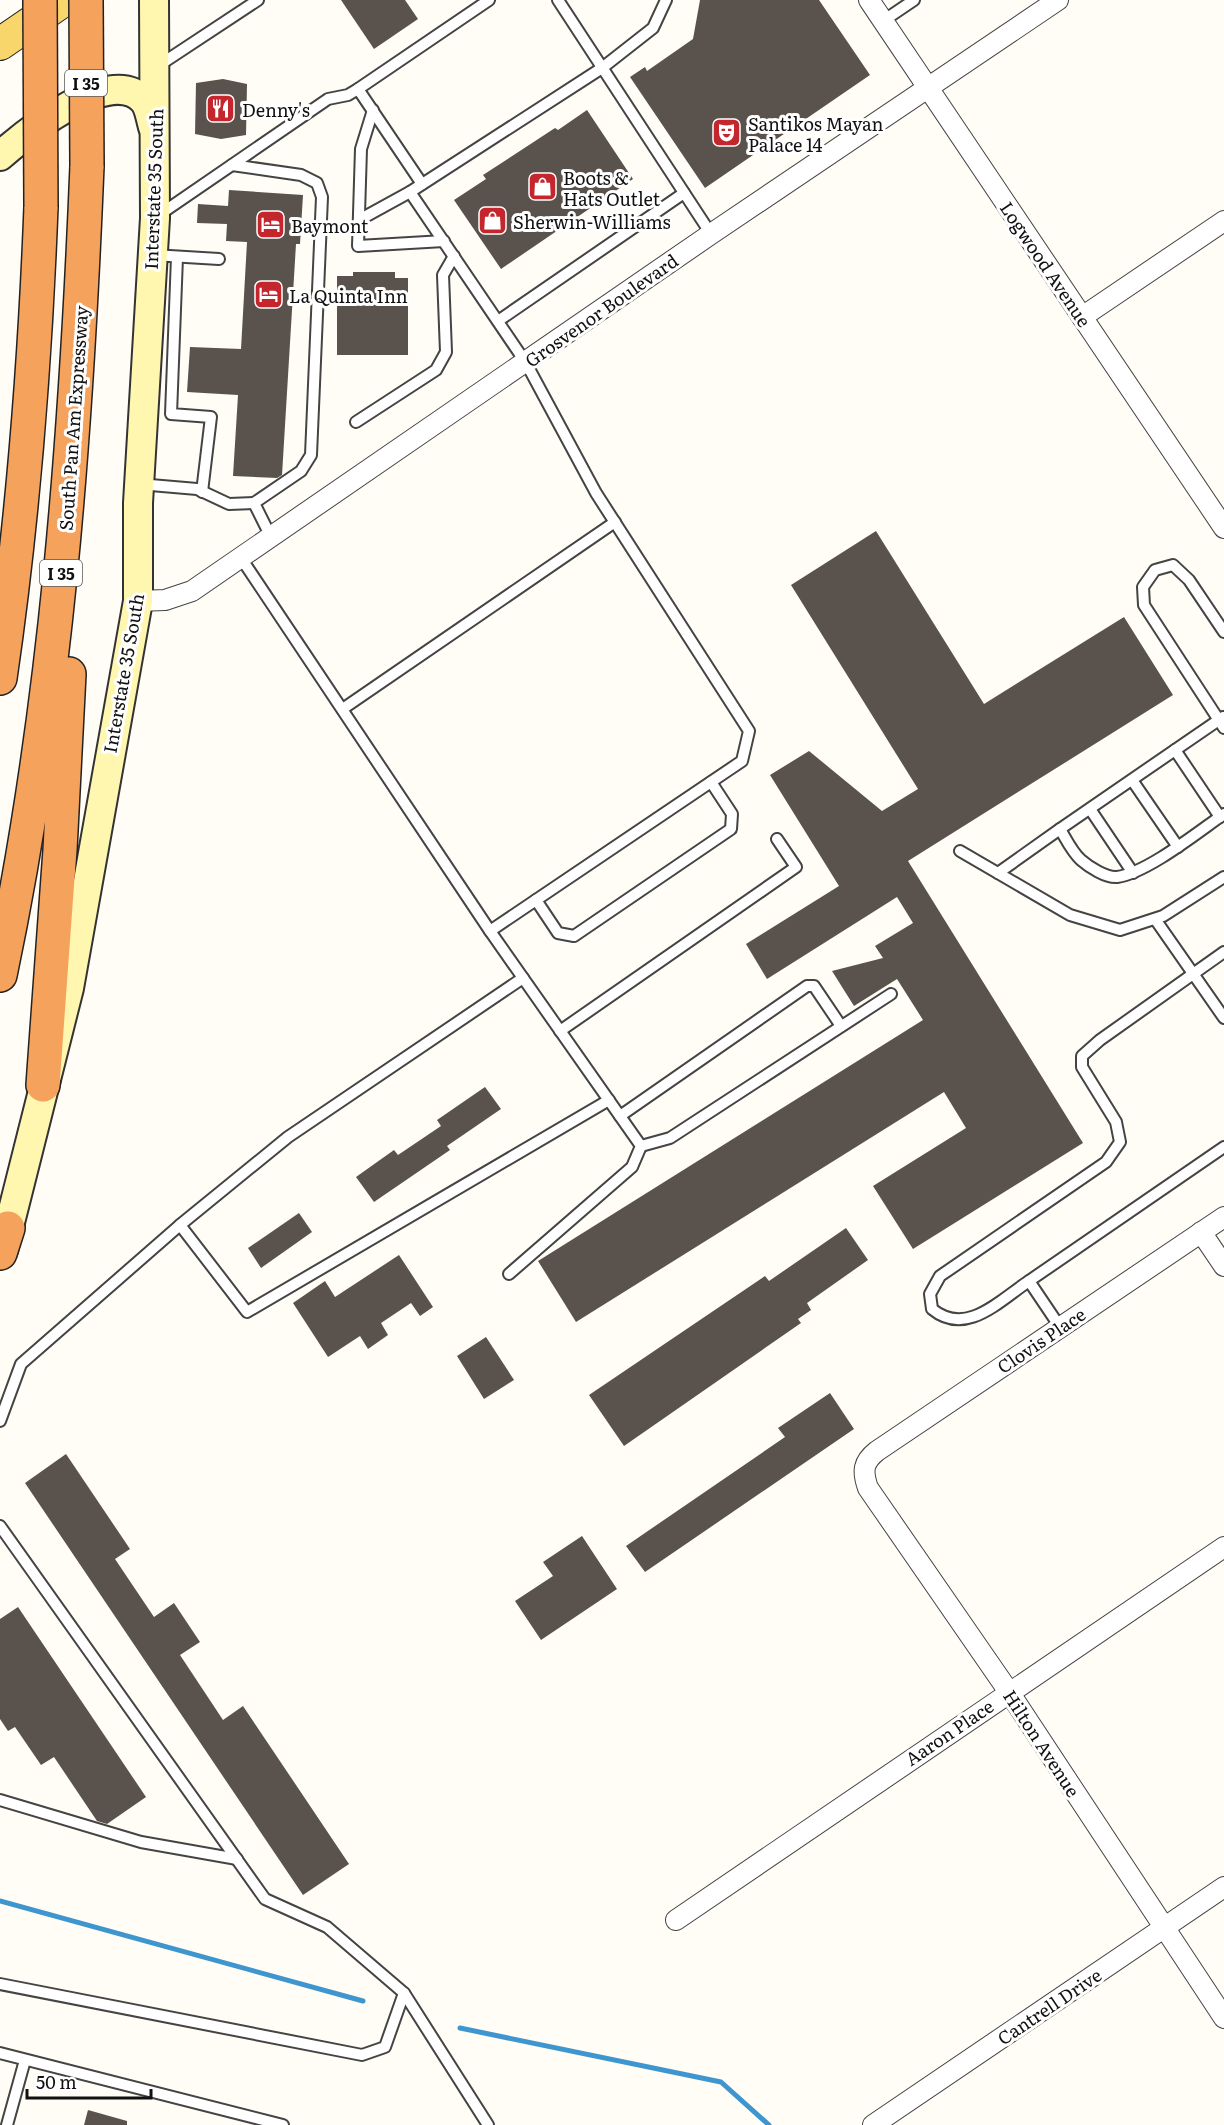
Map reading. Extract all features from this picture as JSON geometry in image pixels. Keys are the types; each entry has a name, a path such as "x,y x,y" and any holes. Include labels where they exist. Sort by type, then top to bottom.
{"highway":[{"name":"I 35","path":"0,678 21,513 35,352 41,207 40,0"},
{"name":"South Pan Am Expressway","path":"0,975 51,671 70,484 80,331 87,166 86,0"},
{"path":"43,1085 60,850 69,679 86,459 80,331"}],"main road":[{"path":"0,44 64,0"},
{"name":"Interstate 35 South","path":"0,1263 69,988 138,601 139,484 165,256 155,218 154,0"},
{"path":"0,156 30,130 83,100 110,89 131,91 145,102 156,135"}],"street":[{"name":"Logwood Avenue","path":"869,0 1224,528"},
{"name":"Grosvenor Boulevard","path":"138,601 165,600 192,591 711,234 1058,0"},
{"path":"1082,317 1224,221"},
{"name":"Clovis Place","path":"863,1468 867,1458 877,1451 1224,1217"},
{"path":"1202,1232 1224,1266"},
{"name":"Hilton Avenue","path":"863,1468 868,1488 1009,1692 1224,2018"},
{"name":"Aaron Place","path":"676,1920 1224,1547"},
{"name":"Cantrell Drive","path":"873,2125 1224,1887"}],"lane":[{"path":"155,68 258,0"},
{"path":"155,218 328,99 348,95 358,89 489,0"},
{"path":"558,0 711,234"},
{"path":"359,220 410,192 602,68 653,28 666,0"},
{"path":"883,21 914,0"},
{"path":"358,89 422,184"},
{"path":"373,110 361,149 358,246 444,241"},
{"path":"139,484 202,492 229,504 254,503 301,471 311,454 322,197 317,183 301,175 232,165"},
{"path":"410,192 526,363 596,493 749,731 742,761 490,931"},
{"path":"498,321 684,193"},
{"path":"202,492 211,417 171,414 165,256 219,259"},
{"path":"356,422 436,370 442,363 446,352 443,274 454,256"},
{"path":"254,503 271,537"},
{"path":"344,708 615,522"},
{"path":"241,558 344,708 490,931 641,1146"},
{"path":"998,873 1175,750 1222,722 1144,605 1143,587 1155,570 1173,565 1189,580 1224,632"},
{"path":"1060,829 1079,859 1094,870 1115,877 1133,873 1178,847 1222,816 1175,750"},
{"path":"1132,780 1178,847"},
{"path":"536,900 558,933 574,936 731,829 732,814 711,782"},
{"path":"1090,809 1133,873"},
{"path":"560,1031 796,867 777,839"},
{"path":"960,851 1070,915 1120,930 1155,919 1224,877"},
{"path":"1155,919 1224,1018"},
{"path":"1224,952 1100,1040 1082,1056 1082,1067 1116,1122 1120,1142 1107,1162 940,1276 930,1294 932,1309 943,1318 960,1321 975,1317 1224,1147"},
{"path":"0,1421 21,1364 180,1225 288,1137 523,978"},
{"path":"620,1116 807,986 814,986 841,1026"},
{"path":"641,1146 670,1138 891,994"},
{"path":"180,1225 247,1312 609,1100"},
{"path":"509,1274 632,1167 641,1146"},
{"path":"1029,1281 1060,1328"},
{"path":"0,1526 266,1899 327,1927 404,1993 488,2125"},
{"path":"0,1800 141,1842 237,1859"},
{"path":"0,1984 362,2055 385,2047 404,1993"},
{"path":"0,2053 283,2125"},
{"path":"7,2125 25,2060"}],"building":[{"path":"341,0 405,0 418,19 374,49"},
{"name":"Santikos Mayan Palace 14","path":"700,0 819,0 870,75 705,188 630,77 645,67 647,71 693,39"},
{"name":"Denny's","path":"223,79 247,84 246,135 221,139 195,134 196,83"},
{"path":"587,110 633,179 501,269 454,200 486,179 483,175"},
{"name":"La Quinta Inn","path":"229,190 303,195 300,244 296,244 282,475 277,478 233,476 238,395 187,392 190,347 241,349 247,242 226,241 227,224 197,223 198,204 228,206"},
{"path":"353,272 395,272 395,278 408,278 408,355 337,355 337,276 353,276"},
{"path":"876,531 984,704 1124,617 1173,695 908,861 1083,1143 913,1249 873,1186 966,1128 944,1092 576,1322 538,1261 923,1020 897,979 854,1006 832,971 883,958 875,946 913,923 897,897 767,979 746,944 839,886 770,775 809,751 882,811 918,789 791,585"},
{"path":"485,1087 501,1109 447,1146 450,1150 374,1202 356,1177 394,1150 398,1155 441,1126 437,1120"},
{"path":"299,1213 312,1232 261,1268 248,1248"},
{"path":"846,1228 868,1260 807,1303 811,1310 798,1319 801,1323 624,1446 589,1395 765,1276 769,1281"},
{"path":"399,1255 433,1307 420,1316 411,1303 381,1323 388,1335 368,1349 360,1336 328,1357 293,1303 325,1281 335,1297"},
{"path":"486,1337 514,1380 484,1399 457,1356"},
{"path":"830,1393 854,1429 645,1572 626,1546 785,1437 778,1428"},
{"path":"66,1454 130,1549 115,1559 154,1617 174,1603 200,1642 180,1655 223,1720 243,1706 349,1864 303,1895 25,1483"},
{"path":"582,1536 617,1589 541,1640 515,1601 553,1576 543,1562"},
{"path":"18,1607 146,1797 107,1824 97,1821 54,1757 41,1765 15,1727 8,1731 0,1719 0,1619"},
{"path":"88,2110 127,2121 127,2125 84,2125"}],"waterway":[{"path":"0,1901 363,2001"},
{"path":"460,2028 721,2082 769,2125"}],"place":[{"name":"Denny's","path":"221,109"},
{"name":"Santikos Mayan Palace 14","path":"727,133"},
{"name":"Boots & Hats Outlet","path":"542,187"},
{"name":"Sherwin-Williams","path":"492,221"},
{"name":"Baymont","path":"270,225"},
{"name":"La Quinta Inn","path":"268,295"}]}
